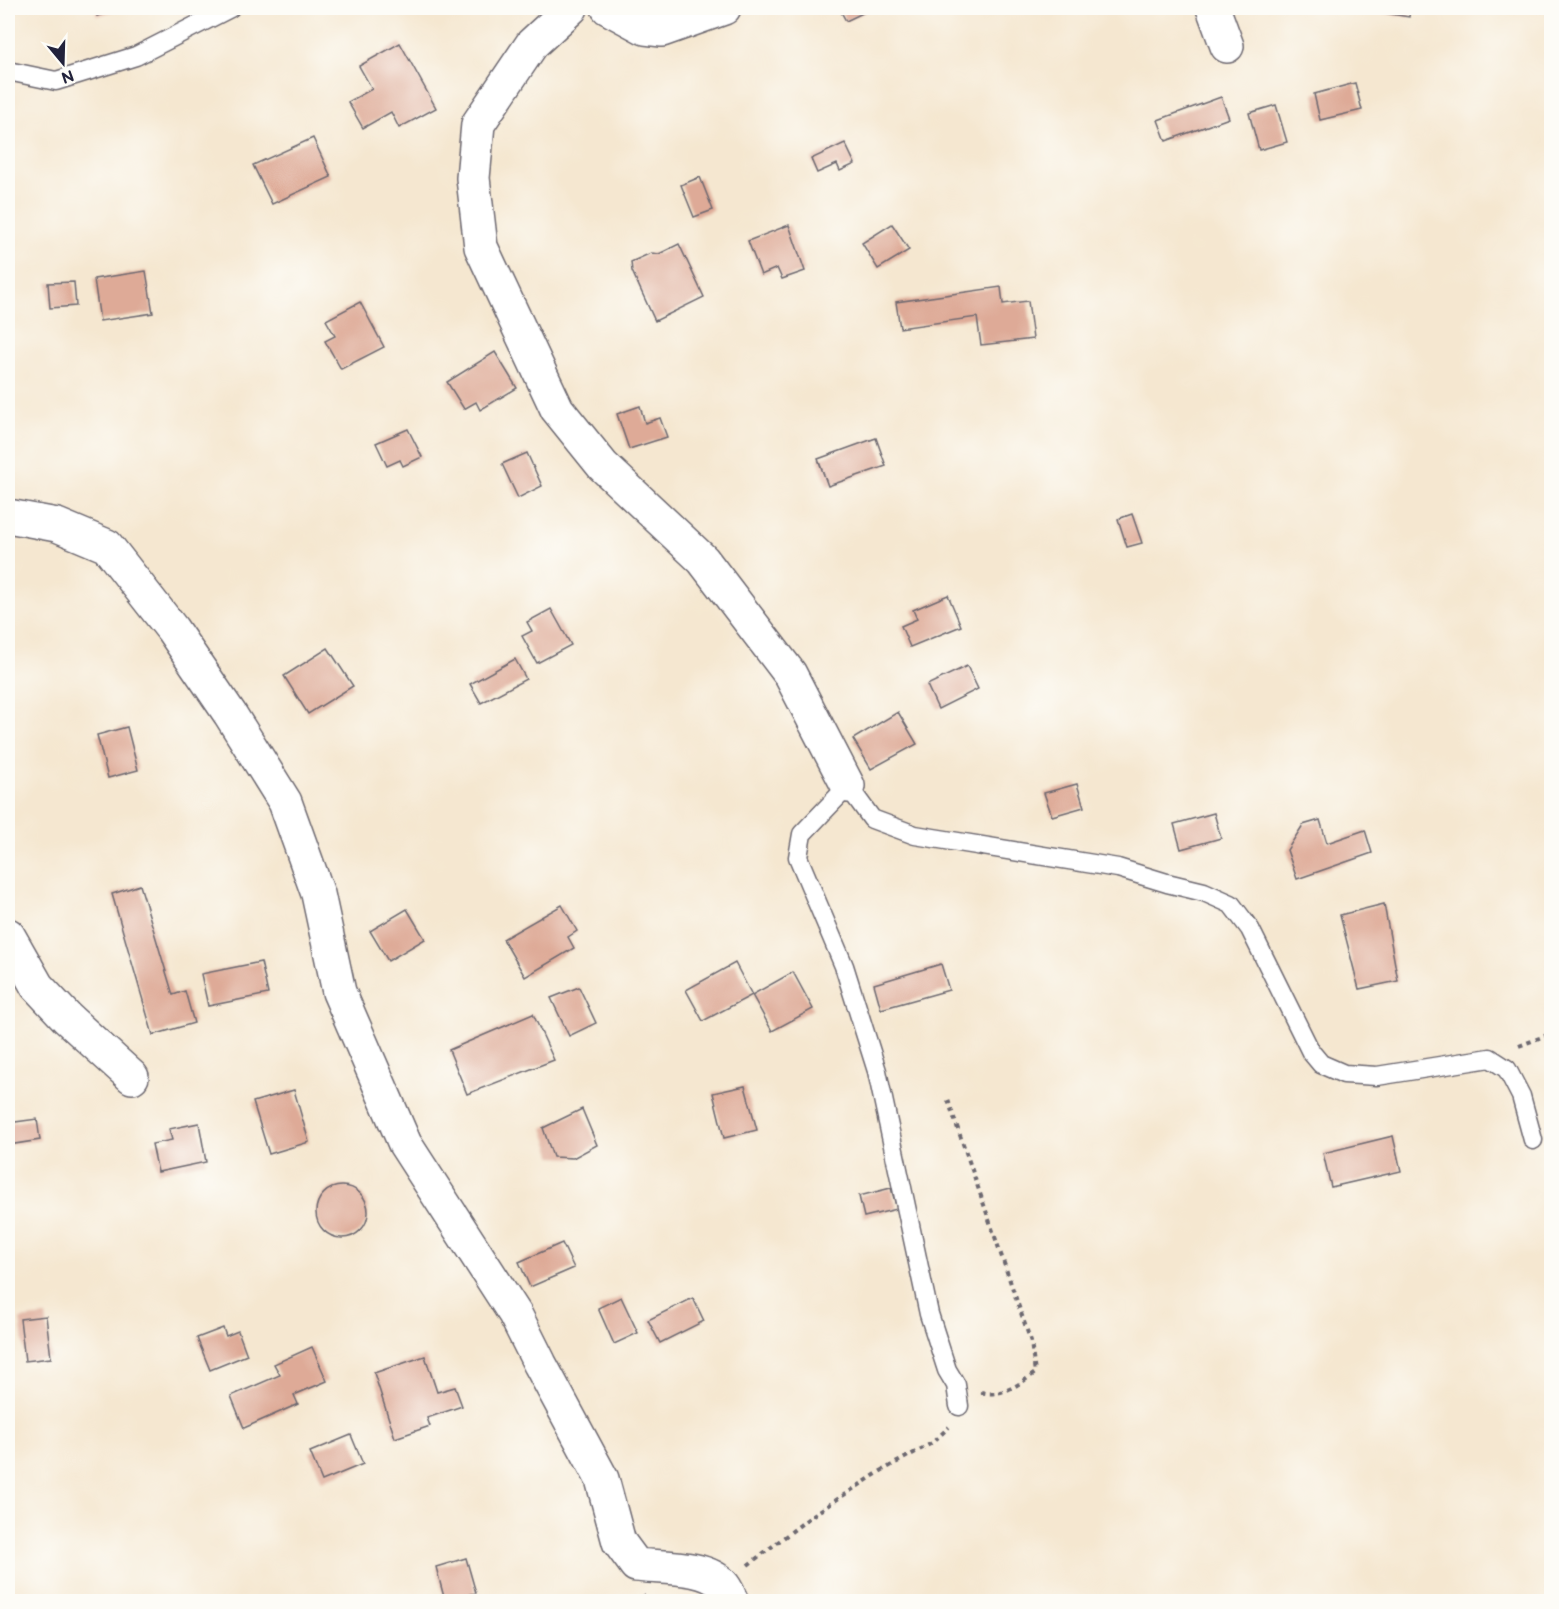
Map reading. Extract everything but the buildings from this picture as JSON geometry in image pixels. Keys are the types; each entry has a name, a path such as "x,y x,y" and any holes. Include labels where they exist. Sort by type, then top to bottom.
{"street":[{"path":"571,8 532,44 478,124 473,178 481,247 557,409 603,466 703,560 790,674 848,786"},
{"path":"608,8 645,28 662,30 724,8"},
{"path":"1213,8 1227,46"},
{"path":"8,516 57,525 107,546 172,629 230,714 285,802 318,894 339,992 405,1144 515,1314 603,1479 619,1542 636,1565 690,1569 709,1574 728,1593"},
{"path":"8,935 38,986 67,1018 132,1077"}],"lane":[{"path":"8,71 56,81 136,56 230,8"},
{"path":"959,1406 956,1385 947,1370 929,1314 877,1071 844,966 798,857 802,834 848,786 872,819 915,835 1118,868 1204,892 1231,904 1250,929 1311,1052 1322,1064 1344,1074 1377,1076 1490,1058 1507,1069 1521,1096 1533,1140"}],"path":[{"path":"948,1100 1031,1342 1035,1373 1018,1385 991,1395 956,1385"},
{"path":"728,1593 813,1515 881,1471 932,1443 957,1420 959,1406"}]}
